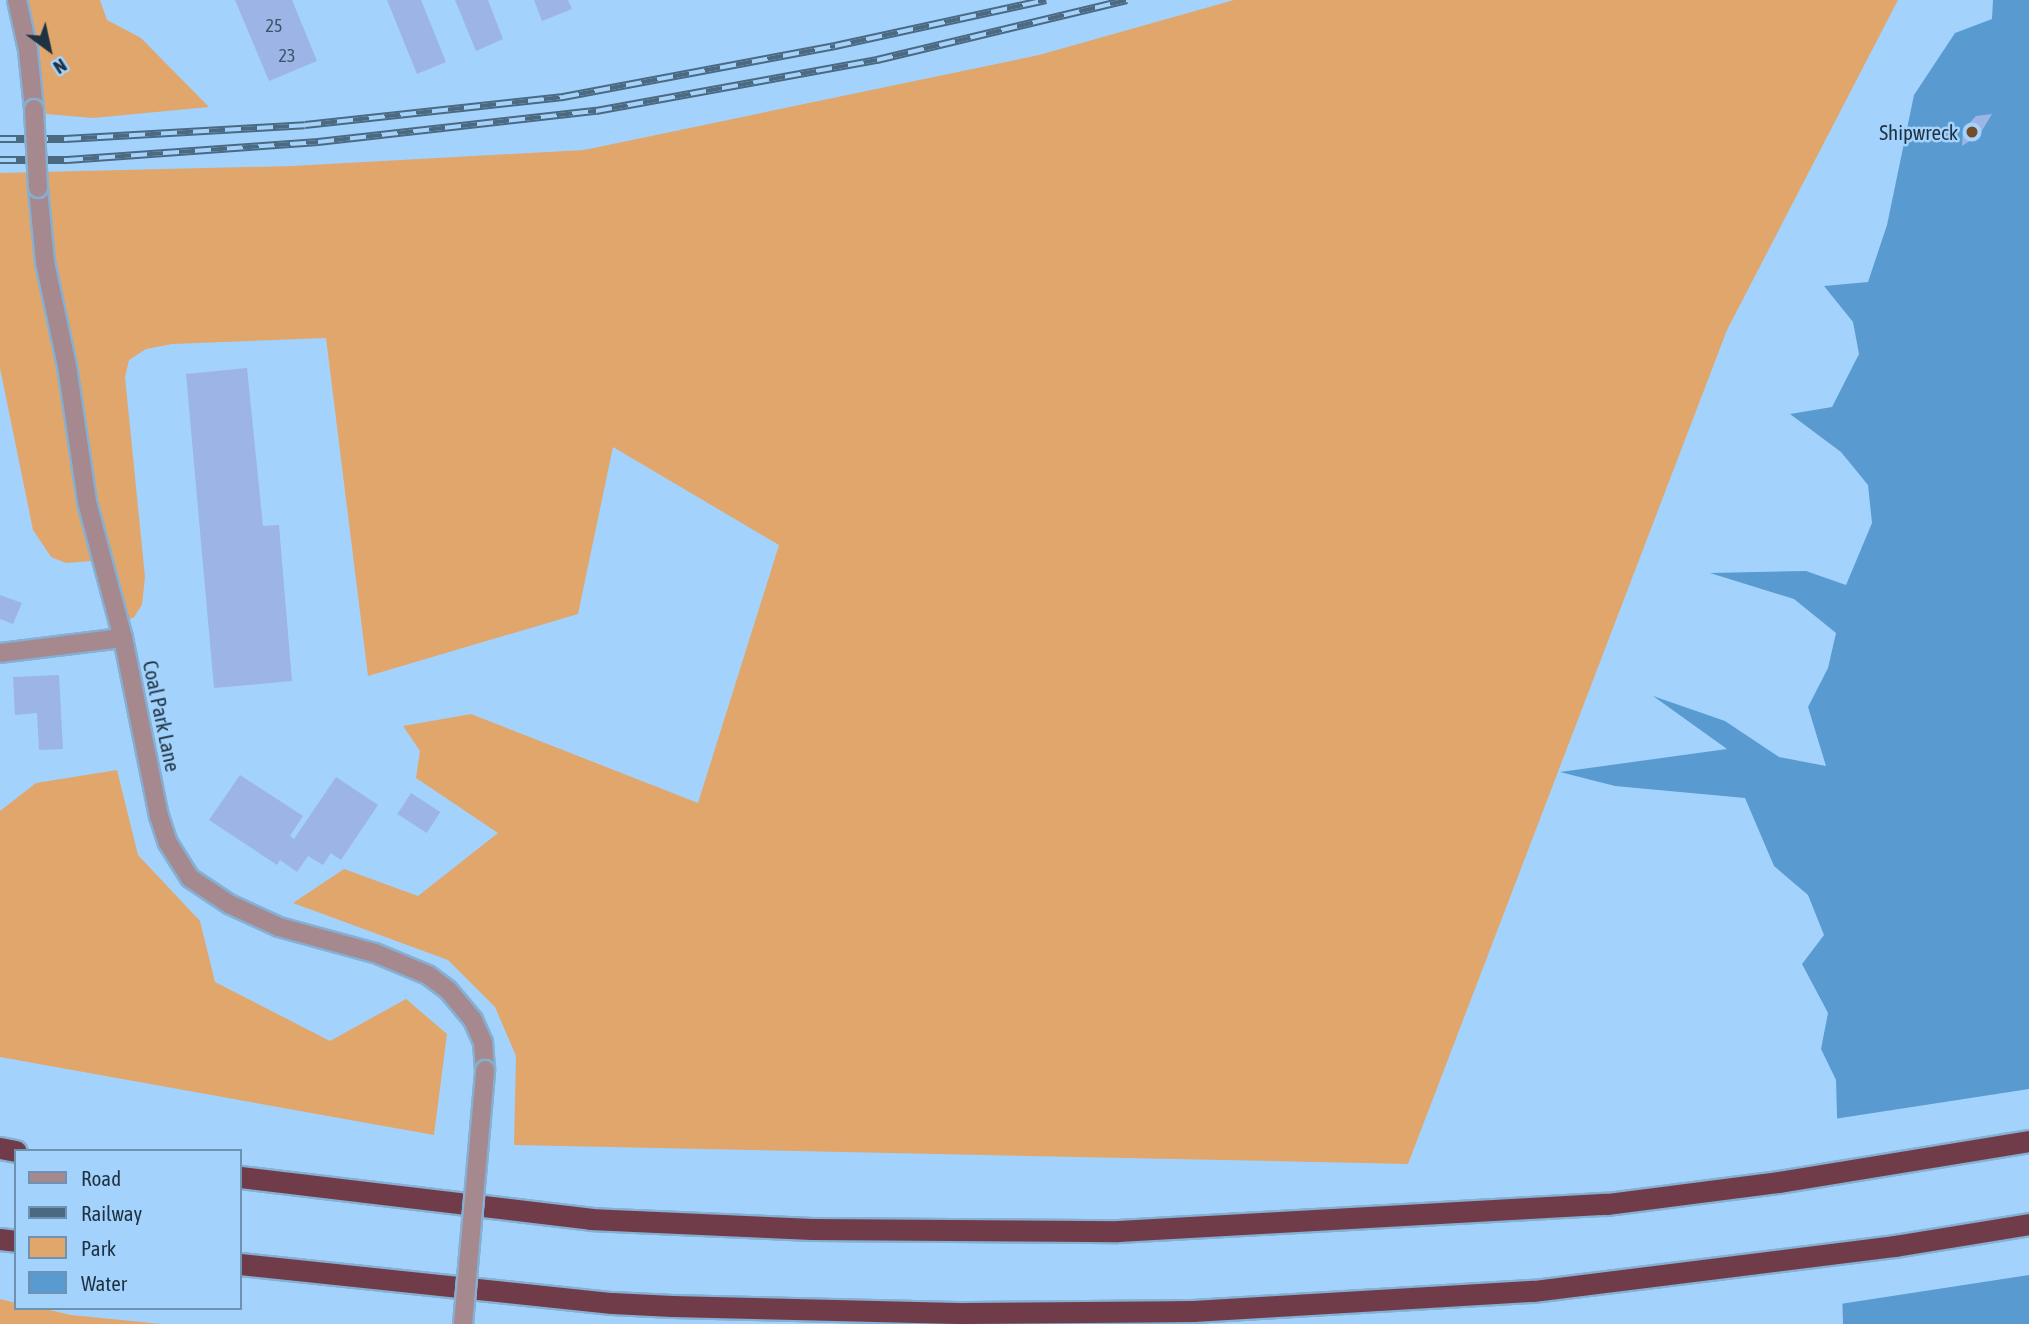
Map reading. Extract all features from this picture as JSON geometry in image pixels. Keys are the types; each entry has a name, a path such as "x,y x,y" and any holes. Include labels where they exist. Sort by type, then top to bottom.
{"highway":[{"path":"242,1177 590,1219 701,1226 1118,1231 1528,1211 1689,1194 2029,1141"},
{"path":"242,1264 612,1303 837,1312 1194,1311 1533,1291 1895,1246 2029,1224"}],"street":[{"name":"Coal Park Lane","path":"17,0 28,50 45,262 67,366 78,452 122,638 159,816 168,843 190,878 204,890 255,917 375,953 428,975 448,990 473,1020 483,1042 485,1070 463,1324"},
{"path":"0,653 122,638"}],"green space":[{"path":"25,0 100,0 107,20 141,38 209,107 93,118 46,114"},
{"path":"1234,0 1898,0 1727,330 1408,1164 514,1145 516,1056 495,1007 448,960 293,903 344,869 418,896 498,833 416,778 420,751 403,726 471,714 698,803 779,545 613,447 578,614 368,676 326,338 172,344 146,349 129,360 125,377 145,577 142,605 134,617 119,625 104,560 66,563 51,557 33,530 0,368 0,173 292,166 584,150 1039,55"},
{"path":"117,770 138,855 200,921 215,982 330,1041 406,999 447,1034 434,1135 0,1057 0,811 36,783"},
{"path":"0,1299 14,1302 14,1310 50,1310 71,1315 162,1324 0,1324"}],"water":[{"path":"1993,0 2029,0 2029,1324 1843,1324 1836,1080 1821,1049 1828,1013 1802,964 1824,935 1808,895 1774,866 1745,798 1615,786 1560,772 1727,749 1653,696 1725,721 1779,757 1826,766 1808,707 1828,668 1836,633 1794,599 1710,573 1806,571 1846,585 1872,523 1868,485 1841,452 1790,414 1832,407 1859,354 1853,322 1824,286 1868,282 1887,225 1914,95 1955,33 1992,19"}],"pier":[{"path":"2029,1089 2029,1275 1840,1304 1834,1119"}],"building":[{"path":"235,0 292,0 317,61 269,81"},
{"path":"387,0 421,0 446,62 417,74"},
{"path":"455,0 488,0 503,39 476,51"},
{"path":"534,0 568,0 572,9 542,21"},
{"name":"Shipwreck","path":"1992,114 1980,134 1962,146 1963,130 1976,116"},
{"path":"247,368 263,526 279,525 292,681 214,688 186,374"},
{"path":"0,595 22,603 13,624 0,619"},
{"path":"59,675 63,749 39,750 37,713 15,715 13,677"},
{"path":"240,775 303,816 290,836 294,839 336,777 378,805 341,860 331,853 323,865 308,856 297,872 280,860 277,865 209,820"},
{"path":"411,793 440,812 427,833 397,814"}],"railway":[{"path":"0,139 65,139 305,125 563,97 835,46 1046,0"},
{"path":"0,160 67,160 318,142 596,111 877,60 1127,0"}],"place":[{"name":"Shipwreck","path":"1972,132"}]}
